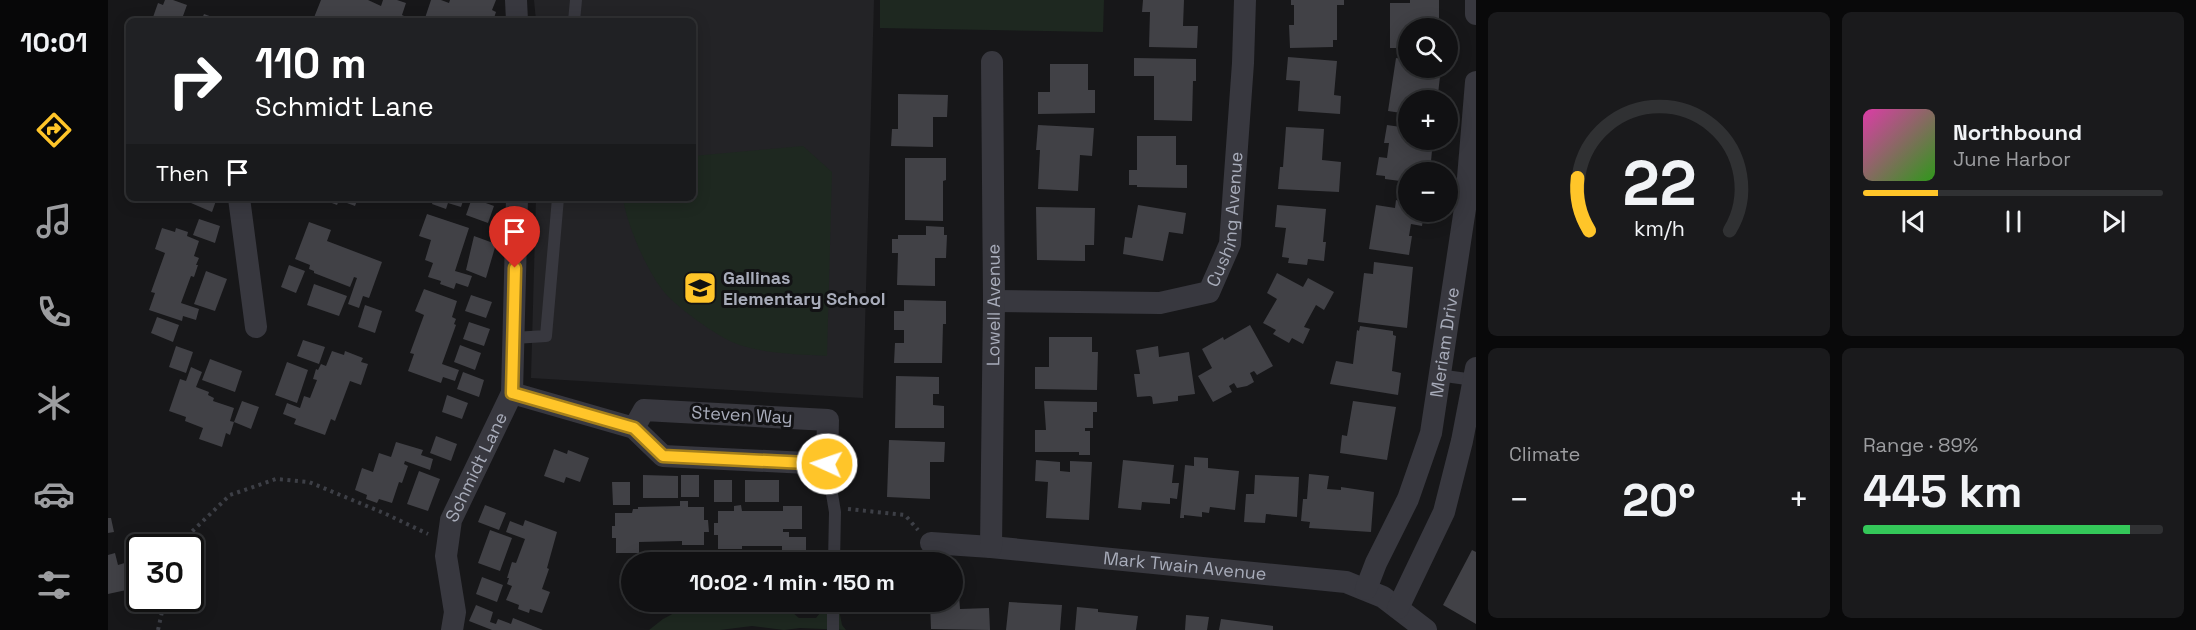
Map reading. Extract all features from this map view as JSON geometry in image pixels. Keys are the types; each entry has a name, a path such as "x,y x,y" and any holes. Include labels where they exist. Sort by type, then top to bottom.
{"street":[{"path":"516,0 517,18"},
{"name":"Cushing Avenue","path":"994,301 1160,303 1209,292 1230,244 1243,63 1245,0"},
{"path":"1476,0 1476,14"},
{"name":"Lowell Avenue","path":"991,548 994,301 992,62"},
{"name":"Meriam Drive","path":"1366,590 1376,563 1408,499 1431,433 1438,375 1471,203 1476,82"},
{"path":"239,201 256,327"},
{"name":"Schmidt Lane","path":"452,630 455,612 446,556 451,520 512,393 517,201"},
{"name":"Meriam Drive","path":"1398,608 1444,512 1462,441 1475,374"},
{"path":"512,393 634,428 663,456 827,464"},
{"name":"Steven Way","path":"634,428 645,411 828,420 827,464"},
{"name":"Mark Twain Avenue","path":"930,543 1346,582 1383,597 1426,630"}],"lane":[{"path":"574,18 576,0"},
{"path":"514,338 546,336 558,201"},
{"path":"1438,375 1475,374"},
{"path":"827,464 835,512 834,552"},
{"path":"833,612 833,630"}],"path":[{"path":"189,534 230,495 276,479 309,482 386,514 447,544"},
{"path":"846,509 905,515 930,543"},
{"path":"158,630 162,612"}],"shaded area":[{"name":"Gallinas Elementary School","path":"534,0 874,0 863,398 531,378 536,201 696,201 696,18 536,18"},
{"path":"880,0 1104,0 1103,32 880,28"},
{"path":"803,146 832,172 827,356 778,353 732,342 687,313 658,284 633,234 624,201 696,201 696,156"},
{"path":"676,612 792,612 799,618 816,618 821,612 839,612 842,625 846,630 800,628 784,630 752,626 720,630 649,630"}],"building":[{"path":"165,0 173,0 187,5 183,16 187,18 153,18 158,3 163,5"},
{"path":"321,0 368,0 381,6 383,0 397,0 406,3 402,15 406,18 314,18"},
{"path":"431,0 449,3 450,0 496,0 492,10 496,12 494,18 425,18"},
{"path":"1143,0 1184,0 1183,26 1198,26 1197,48 1149,47 1150,12 1142,12"},
{"path":"1291,0 1344,0 1344,5 1337,5 1337,40 1333,40 1333,47 1290,48 1289,25 1294,25 1294,5 1291,5"},
{"path":"1410,0 1439,0 1439,18 1398,18 1398,48 1390,48 1390,3 1410,3"},
{"path":"204,14 215,18 202,18"},
{"path":"1288,57 1337,61 1334,95 1341,96 1340,114 1298,111 1300,81 1286,80"},
{"path":"1134,58 1196,59 1192,121 1154,120 1154,76 1134,76"},
{"path":"1396,58 1398,58 1398,78 1440,78 1438,90 1398,90 1398,112 1388,111"},
{"path":"1050,64 1088,64 1088,90 1095,90 1095,113 1038,114 1038,92 1050,92"},
{"path":"898,94 948,95 947,117 933,117 933,147 891,146 892,129 898,129"},
{"path":"1038,125 1094,128 1092,156 1080,155 1078,191 1038,189 1040,150 1036,150"},
{"path":"1387,125 1398,127 1398,150 1432,150 1431,162 1398,162 1398,181 1385,179 1385,176 1376,175 1379,157 1387,158 1389,143 1384,143"},
{"path":"1286,127 1324,129 1322,160 1341,162 1339,192 1278,189 1280,167 1283,167"},
{"path":"1137,136 1176,136 1176,165 1187,165 1187,188 1129,185 1129,170 1137,170"},
{"path":"905,158 946,158 946,180 943,181 943,221 905,220"},
{"path":"1396,200 1398,201 1398,222 1423,222 1422,226 1411,224 1409,255 1369,249 1376,205 1395,208"},
{"path":"192,201 216,201 212,212 191,203"},
{"path":"327,201 339,201 337,205"},
{"path":"342,201 357,201 355,206"},
{"path":"433,201 463,201 461,207 448,203 446,209 432,204"},
{"path":"471,201 480,201 494,206 488,223 466,215"},
{"path":"1138,205 1186,213 1183,234 1169,232 1163,261 1123,254 1125,237 1132,238"},
{"path":"1277,205 1326,209 1324,261 1308,259 1307,265 1288,263 1289,258 1282,257 1286,228 1275,227"},
{"path":"1036,207 1095,208 1094,245 1085,245 1085,261 1037,260"},
{"path":"427,214 469,228 455,271 472,276 468,287 456,283 454,289 440,284 441,281 428,277 433,263 425,260 431,240 419,236"},
{"path":"199,219 220,226 215,243 193,235"},
{"path":"309,222 331,230 327,241 382,262 369,298 363,296 359,308 348,304 357,278 354,277 350,287 314,273 309,269 310,265 295,259"},
{"path":"926,226 944,227 944,235 947,235 946,258 935,258 935,286 897,285 898,253 892,253 892,239 898,239 898,235 926,235"},
{"path":"162,228 175,232 176,228 188,232 187,236 199,241 194,256 199,258 196,265 198,265 194,277 191,276 181,303 199,309 196,320 183,316 182,321 149,310 155,293 151,292 165,253 155,249"},
{"path":"474,236 496,244 486,278 466,270"},
{"path":"1374,262 1413,267 1407,328 1358,322 1364,273 1373,274"},
{"path":"289,265 305,271 296,293 281,287"},
{"path":"206,271 227,279 215,311 194,304"},
{"path":"1277,273 1303,287 1308,278 1334,292 1324,310 1316,305 1304,327 1310,329 1303,344 1292,338 1289,343 1273,334 1276,330 1263,323 1277,299 1267,293"},
{"path":"314,284 347,296 339,316 307,305"},
{"path":"424,289 457,301 452,317 456,319 454,324 456,325 442,364 459,370 455,381 443,377 441,383 408,371 414,354 410,353 424,315 415,311"},
{"path":"471,295 492,302 486,318 465,311"},
{"path":"904,300 946,301 942,363 894,363 895,343 904,343 904,330 894,330 894,311 904,311"},
{"path":"365,305 382,311 375,333 358,327"},
{"path":"157,317 179,325 173,342 151,333"},
{"path":"469,322 490,329 484,346 463,339"},
{"path":"1250,325 1273,366 1257,375 1254,371 1250,373 1254,382 1237,388 1234,383 1229,386 1232,392 1213,402 1198,376 1212,368 1202,349"},
{"path":"1360,326 1393,331 1393,335 1396,336 1392,371 1401,373 1398,395 1330,384 1336,361 1353,364 1357,330 1359,331"},
{"path":"1049,337 1092,337 1092,352 1098,352 1097,390 1035,389 1035,367 1049,367"},
{"path":"303,340 325,347 319,364 297,356"},
{"path":"460,345 481,353 475,370 454,362"},
{"path":"176,346 193,352 186,373 169,367"},
{"path":"1158,346 1159,357 1189,352 1195,394 1178,396 1178,401 1153,404 1150,396 1137,397 1134,374 1140,374 1136,350"},
{"path":"332,351 344,355 345,351 363,358 361,362 368,364 361,385 350,381 335,421 331,419 325,435 294,424 296,419 283,414 287,403 300,408 304,396 310,398 317,380 313,379 316,369 318,370 321,364 326,366"},
{"path":"210,359 242,371 235,392 202,380"},
{"path":"287,362 308,370 297,403 275,395"},
{"path":"191,367 202,372 196,387 209,392 208,395 214,398 213,401 234,408 230,421 234,422 230,435 226,433 222,447 199,439 203,428 185,421 186,417 169,411 180,379 186,381"},
{"path":"463,372 484,380 479,397 457,389"},
{"path":"896,376 939,377 939,394 933,394 933,405 944,406 944,428 895,428"},
{"path":"447,395 468,403 462,419 442,412"},
{"path":"242,401 259,407 251,429 234,422"},
{"path":"1044,401 1097,402 1097,412 1093,412 1093,428 1085,428 1085,431 1090,431 1090,455 1079,455 1079,452 1035,452 1035,430 1046,430"},
{"path":"1353,401 1396,407 1387,460 1340,453 1342,435 1347,436"},
{"path":"436,436 457,444 451,461 430,453"},
{"path":"889,440 945,442 944,462 930,462 930,499 887,497"},
{"path":"396,442 423,450 421,455 433,459 430,470 405,461 404,464 408,466 402,483 399,482 392,503 379,499 377,503 366,499 367,495 355,490 362,468 373,472 379,453 391,457"},
{"path":"554,449 567,454 568,450 589,458 580,482 566,477 564,483 544,476"},
{"path":"1194,457 1208,458 1208,468 1239,471 1235,510 1210,507 1209,513 1202,512 1202,517 1184,515 1184,518 1180,518 1185,465 1194,466"},
{"path":"1036,460 1060,462 1060,471 1070,472 1070,461 1092,462 1089,520 1046,518 1048,482 1035,481"},
{"path":"1123,460 1174,465 1172,483 1179,483 1177,499 1170,498 1170,504 1142,502 1141,510 1118,508"},
{"path":"419,471 440,479 428,511 407,504"},
{"path":"1309,474 1329,476 1327,489 1341,490 1341,487 1374,492 1371,532 1309,528 1310,522 1301,521 1303,499 1307,499"},
{"path":"643,475 678,476 678,498 643,498"},
{"path":"681,475 699,475 699,497 681,497"},
{"path":"1255,475 1299,477 1297,517 1266,514 1265,523 1244,522 1246,494 1254,494"},
{"path":"714,480 732,480 732,502 714,502"},
{"path":"745,480 779,480 779,502 745,502"},
{"path":"612,482 630,482 630,505 613,505"},
{"path":"680,501 688,501 688,507 704,507 704,520 708,520 709,532 704,532 704,545 682,545 682,541 639,542 639,552 616,553 616,538 612,538 615,513 632,513 633,509 638,509 638,507 680,506"},
{"path":"485,505 506,513 499,530 478,522"},
{"path":"741,505 742,511 783,511 783,506 802,506 802,529 783,529 783,532 789,532 789,537 806,537 806,550 810,552 782,552 782,546 742,546 742,549 718,549 718,535 714,535 714,523 718,523 718,511 734,511 734,506"},
{"path":"108,518 111,518 114,532 108,533"},
{"path":"525,520 557,532 542,589 550,592 542,613 530,609 529,613 518,609 519,605 506,600 512,586 507,584 509,578 507,578 512,562 516,563 525,539 506,532 510,521 523,526"},
{"path":"490,530 512,538 500,571 478,563"},
{"path":"850,550 874,550 874,552 850,552"},
{"path":"1472,550 1476,552 1476,624 1443,605"},
{"path":"115,553 118,565 126,563 126,590 108,594 108,555"},
{"path":"482,577 503,585 497,602 476,594"},
{"path":"1009,602 1062,605 1060,630 1006,630"},
{"path":"476,605 493,612 490,622 496,624 498,619 511,624 513,618 543,630 492,630 469,621"},
{"path":"1077,607 1098,609 1098,612 1138,616 1136,630 1075,630"},
{"path":"989,608 990,630 931,629 930,612 963,612 963,609"},
{"path":"1186,615 1209,617 1207,630 1185,630"},
{"path":"1221,619 1273,626 1273,630 1219,630"}],"place":[{"name":"Gallinas Elementary School","path":"700,288"}],"route":[{"path":"515,268 512,393 634,428 663,456 827,464"}]}
